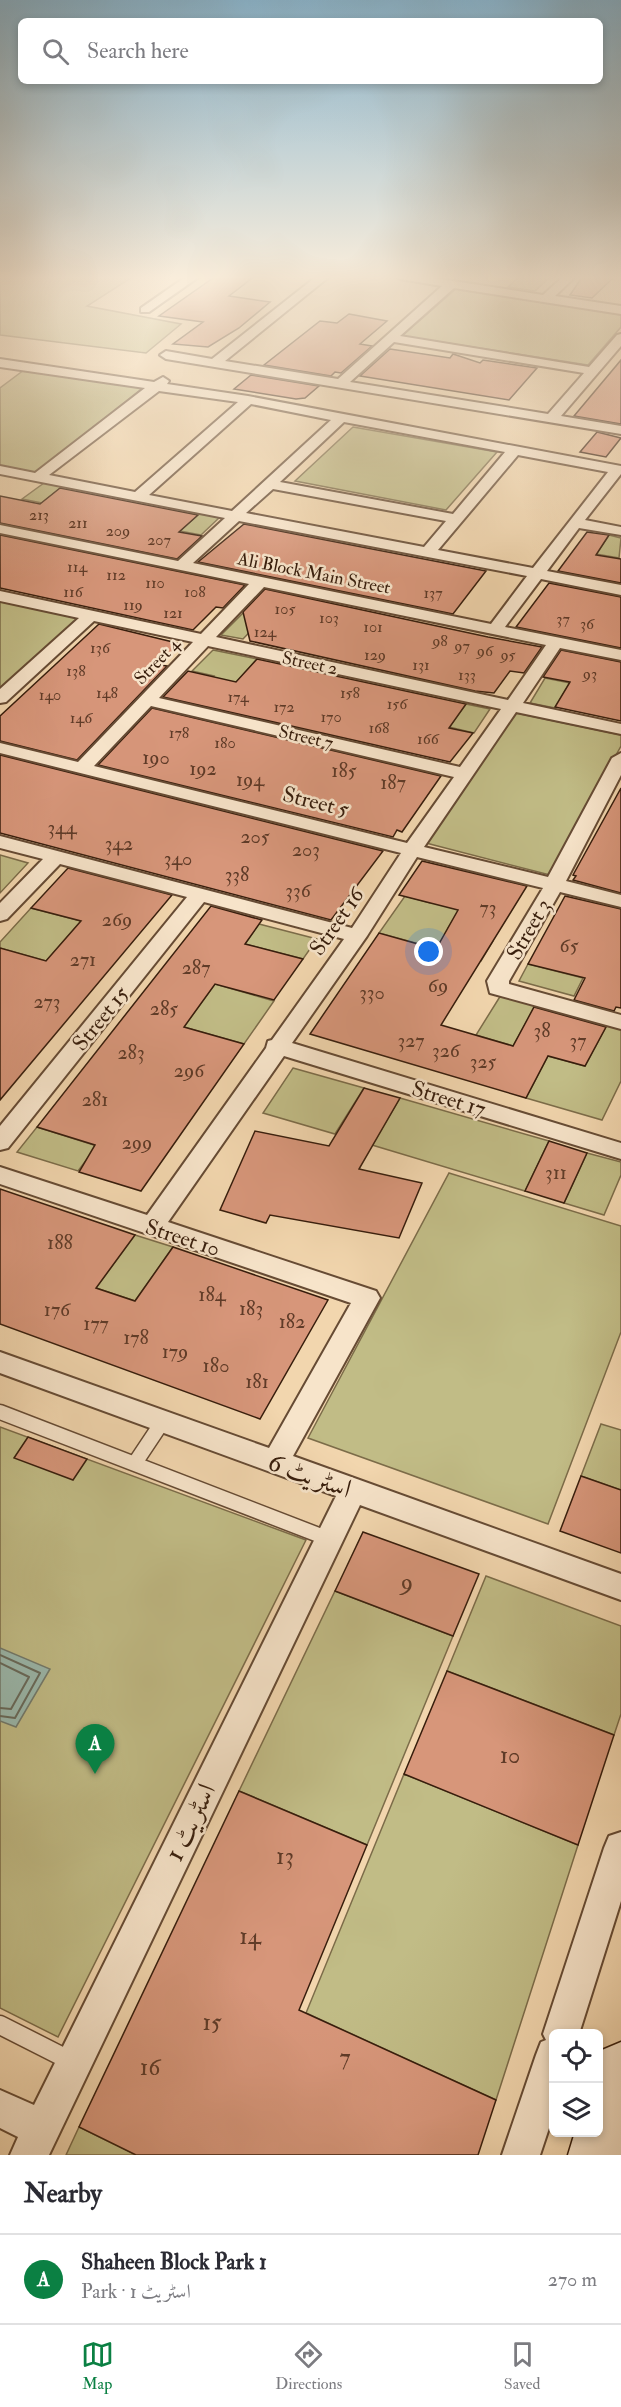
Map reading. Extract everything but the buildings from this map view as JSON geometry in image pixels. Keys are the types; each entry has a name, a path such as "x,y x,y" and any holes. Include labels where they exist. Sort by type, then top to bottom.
{"main road":[{"path":"596,2155 621,2069"}],"street":[{"path":"90,377 248,400 619,470 495,629"},
{"path":"38,477 170,377"},
{"path":"296,377 621,430"},
{"path":"340,384 348,377"},
{"path":"551,419 588,377"},
{"path":"139,496 248,400"},
{"path":"181,566 342,417"},
{"path":"429,552 514,451"},
{"path":"0,470 621,590"},
{"path":"270,484 457,519"},
{"path":"576,523 621,531"},
{"name":"Ali Block Main Street","path":"0,529 621,655"},
{"name":"Street 4","path":"82,768 260,582"},
{"name":"Street 2","path":"0,596 621,729"},
{"path":"0,698 90,616"},
{"name":"Street 16","path":"152,1226 276,1046 357,936 412,850 556,642"},
{"name":"Street 7","path":"147,700 465,774"},
{"name":"Street 5","path":"0,748 621,901"},
{"name":"Street 3","path":"621,758 554,885 498,981 498,988 621,1022"},
{"path":"0,842 357,936"},
{"path":"0,915 56,857"},
{"name":"Street 15","path":"0,1142 200,894"},
{"name":"Street 17","path":"276,1046 621,1150"},
{"name":"Street 10","path":"0,1175 367,1298 276,1462"},
{"name":"اسٹریٹ 6","path":"4,1370 164,1421 621,1587"},
{"name":"اسٹریٹ 1","path":"35,2142 72,2061 353,1490"},
{"path":"563,2029 621,1848"},
{"path":"521,2155 549,2070"},
{"path":"0,2108 35,2142"}],"lane":[{"path":"0,1412 329,1539"},
{"path":"135,1463 164,1421"},
{"path":"0,2025 72,2061"}],"shaded area":[{"path":"15,377 74,377 145,386 37,473 0,466 0,388"},
{"path":"353,427 497,452 446,510 295,481"},
{"path":"44,483 63,486 42,503 22,499"},
{"path":"200,513 220,517 201,535 180,531"},
{"path":"609,535 621,538 619,558 596,554"},
{"path":"0,600 80,619 0,689"},
{"path":"243,613 264,617 243,639 221,635"},
{"path":"213,650 257,659 216,705 193,700 214,676 192,671"},
{"path":"545,678 570,683 555,708 530,703"},
{"path":"466,704 490,709 474,733 449,727"},
{"path":"516,713 621,735 621,746 550,875 426,843"},
{"path":"0,855 28,863 0,893"},
{"path":"453,867 484,875 448,928 493,941 481,961 379,933 405,896 430,903"},
{"path":"31,908 81,921 46,961 0,948 0,942"},
{"path":"259,924 317,939 303,959 245,944"},
{"path":"528,964 583,978 574,996 519,981"},
{"path":"215,984 274,1001 244,1044 184,1027 168,1049"},
{"path":"501,995 536,1005 513,1046 476,1035"},
{"path":"607,1025 621,1029 621,1081 602,1120 526,1098 548,1056 585,1066"},
{"path":"293,1068 364,1088 335,1134 263,1113"},
{"path":"400,1098 549,1141 525,1191 372,1145"},
{"path":"37,1127 97,1146 78,1171 17,1152"},
{"path":"587,1153 621,1162 621,1175 604,1215 564,1203"},
{"path":"449,1173 621,1226 621,1332 548,1524 308,1438"},
{"path":"135,1235 173,1247 135,1301 96,1288"},
{"path":"601,1424 621,1430 621,1490 581,1476"},
{"path":"0,1427 306,1540 58,2037 0,2008"},
{"path":"486,1576 621,1626 621,1714 614,1735 447,1671"},
{"path":"335,1591 453,1636 367,1845 239,1791"},
{"path":"404,1774 578,1845 496,2100 306,2013"},
{"path":"79,2127 136,2155 66,2155"}],"water":[{"path":"0,1648 50,1669 16,1727 0,1721"}],"place":[{"name":"Shaheen Block Park 1","path":"95,1774"}]}
